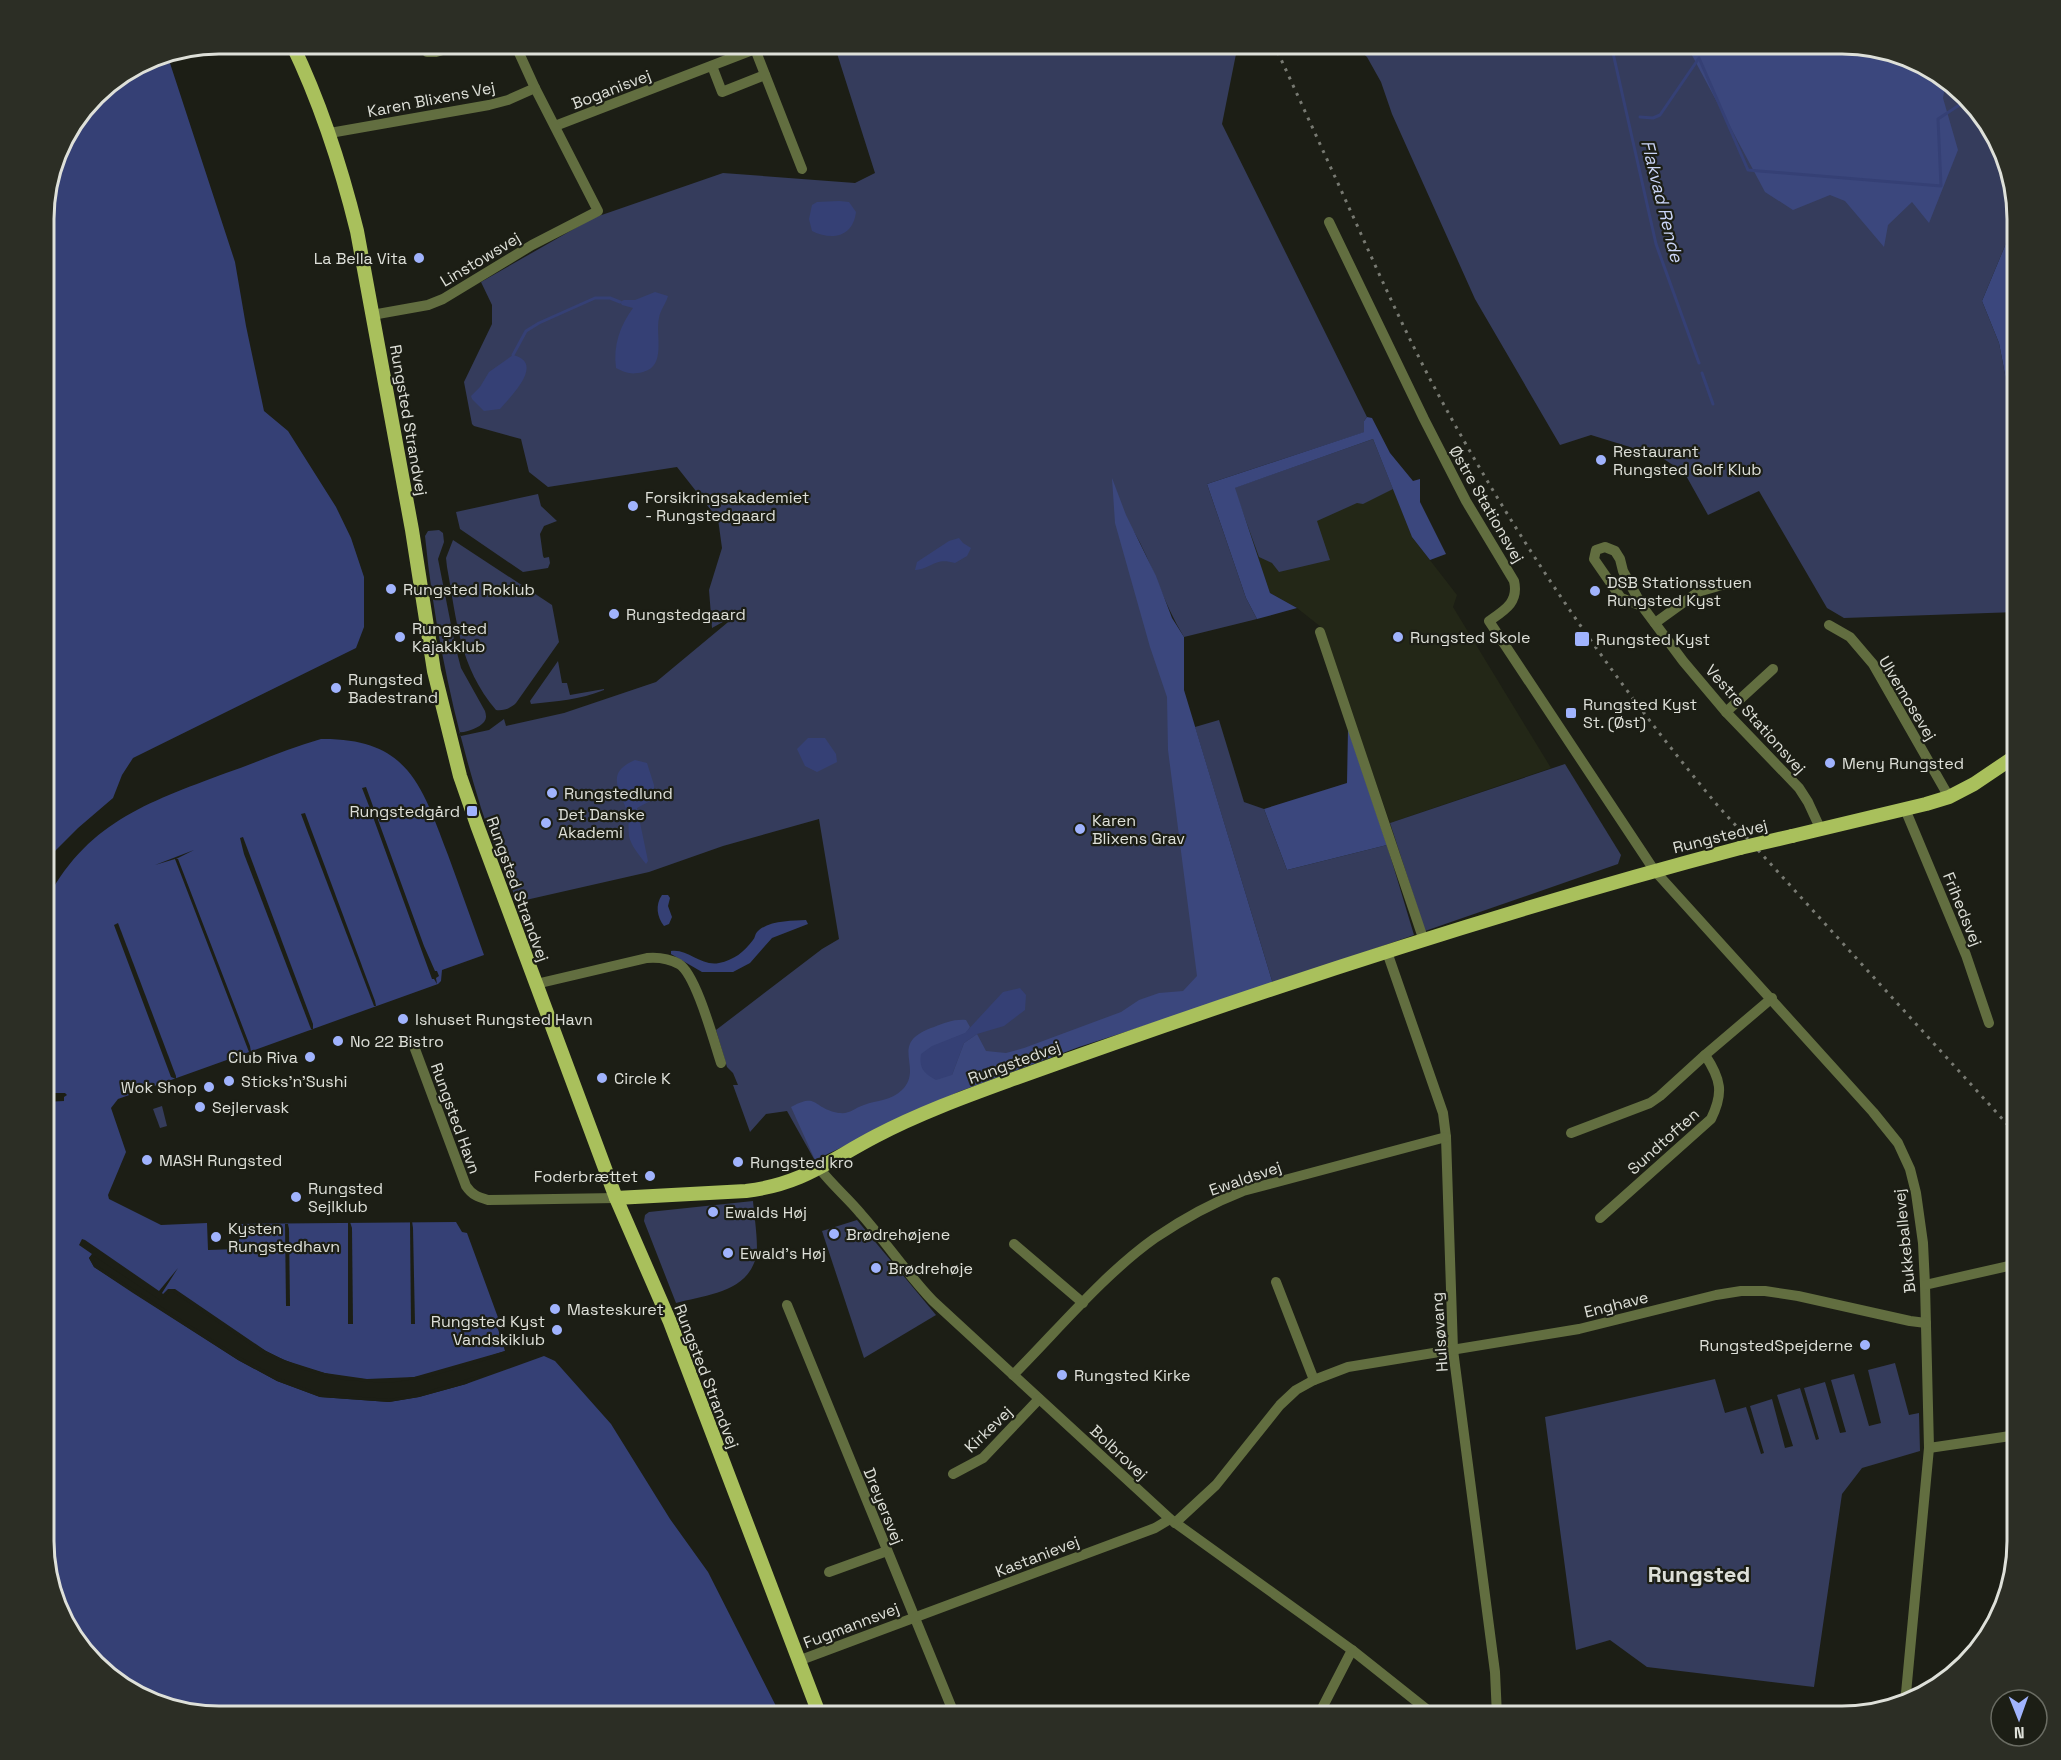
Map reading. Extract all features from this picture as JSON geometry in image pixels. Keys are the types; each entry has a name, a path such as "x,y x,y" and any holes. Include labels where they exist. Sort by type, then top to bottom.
{"main road":[{"name":"Rungsted Strandvej","path":"297,54 330,133 346,184 357,231 412,530 434,672 450,741 477,825 616,1198 669,1322 816,1706"},
{"name":"Rungstedvej","path":"616,1198 765,1189 795,1181 878,1135 1006,1082 1387,952 1654,870 1949,797 2007,762"}],"street":[{"path":"520,54 555,126"},
{"name":"Boganisvej","path":"555,126 742,54"},
{"name":"Boganisvej","path":"757,54 802,169"},
{"path":"712,66 722,92 765,75"},
{"name":"Karen Blixens Vej","path":"330,133 489,105 508,100 535,88"},
{"name":"Linstowsvej","path":"372,315 428,305 443,299 532,245 598,211 555,126"},
{"name":"Østre Stationsvej","path":"1329,222 1466,501 1514,581 1513,602 1490,621 1654,870"},
{"name":"Vestre Stationsvej","path":"1642,606 1621,598 1594,560 1596,550 1605,547 1615,551 1642,606 1683,661 1726,712 1799,788 1820,828"},
{"path":"1655,623 1698,592 1722,585 1742,584"},
{"name":"Ulvemosevej","path":"1829,625 1850,637 1873,664 1949,797"},
{"path":"1320,632 1424,940"},
{"path":"1726,712 1773,669"},
{"name":"Frihedsvej","path":"1905,809 1966,955 1989,1023"},
{"name":"Bukkeballevej","path":"1654,870 1873,1112 1898,1143 1910,1169 1923,1243 1929,1448 1906,1693"},
{"name":"Hulsøvang","path":"1387,952 1443,1113 1446,1137 1453,1350 1495,1672 1497,1706"},
{"path":"536,984 647,958 663,957 681,964 692,978 721,1063"},
{"path":"1571,1133 1650,1103 1772,998"},
{"name":"Rungsted Havn","path":"415,1049 466,1186 476,1196 496,1200 616,1198"},
{"name":"Sundtoften","path":"1600,1218 1711,1119 1718,1104 1720,1088 1716,1072 1706,1055"},
{"name":"Ewaldsvej","path":"1013,1375 1122,1264 1153,1239 1187,1217 1243,1191 1446,1137"},
{"name":"Bolbrovej","path":"820,1169 832,1185 861,1213 913,1280 933,1301 1172,1521 1352,1650 1423,1706"},
{"path":"1014,1244 1083,1303"},
{"path":"1925,1285 2007,1266"},
{"path":"1276,1281 1314,1380"},
{"name":"Enghave","path":"1172,1521 1216,1485 1280,1405 1296,1390 1314,1380 1348,1367 1579,1329 1716,1295 1741,1292 1765,1291 1798,1296 1926,1323"},
{"name":"Dreyersvej","path":"787,1305 952,1706"},
{"name":"Kirkevej","path":"953,1474 983,1458 1039,1399"},
{"path":"1929,1448 2007,1437"},
{"name":"Kastanievej","path":"915,1618 1172,1521"},
{"path":"829,1572 887,1551"},
{"name":"Fugmannsvej","path":"798,1661 915,1618"},
{"path":"1323,1706 1352,1650"}],"shaded area":[{"path":"837,54 1236,54 1222,124 1367,417 1364,421 1365,432 1207,484 1246,598 1257,619 1184,637 1133,530 1265,976 1005,1067 832,1147 814,1159 787,1111 766,1114 750,1132 733,1085 738,1085 733,1073 727,1067 716,1030 822,949 839,939 819,819 723,846 649,872 517,902 485,820 460,735 489,730 504,719 506,726 564,713 656,682 739,613 712,628 709,590 722,548 718,519 677,467 548,487 529,472 521,439 472,424 464,382 492,324 492,305 481,282 593,218 723,173 855,183 875,173"},
{"path":"1364,54 1853,54 1874,57 1915,71 1951,95 1973,119 1990,146 2006,198 2007,241 1982,301 1999,343 2007,385 2007,612 1844,618 1827,608 1759,491 1708,515 1684,472 1659,456 1591,435 1560,445 1475,299 1392,114 1381,82"},
{"path":"1691,54 1853,54 1895,63 1915,71 1944,90 1943,98 1958,150 1929,223 1912,202 1888,225 1884,247 1845,201 1830,195 1793,210 1765,192"},
{"path":"170,62 235,262 264,411 288,431 336,507 351,538 364,577 364,627 356,648 133,758 122,775 113,798 54,852 54,208 57,187 67,156 82,127 95,110 127,82"},
{"path":"817,202 849,202 856,212 851,227 846,232 834,236 812,231 809,219 812,205"},
{"path":"2007,241 2007,385 1999,343 1982,301"},
{"path":"655,292 668,296 659,318 658,357 655,363 643,372 632,373 616,368 617,344 621,329 633,308 622,305 620,302 635,300"},
{"path":"513,355 522,359 526,365 523,380 500,409 484,411 471,396 489,372"},
{"path":"1367,417 1372,418 1390,453 1413,481 1420,479 1420,502 1446,554 1430,560 1412,537 1373,439 1235,488 1270,593 1297,608 1257,619 1246,598 1207,484 1364,432 1364,421"},
{"name":"Rungsted Skole","path":"1374,438 1412,537 1457,595 1453,607 1551,768 1390,823 1321,627 1297,608 1270,593 1234,487"},
{"path":"1373,439 1393,489 1363,504 1357,503 1317,521 1330,560 1279,572 1272,563 1259,557 1234,488"},
{"path":"1112,478 1126,515 1156,576 1172,618 1184,637 1184,690 1273,984 1079,1047 958,1092 815,1160 791,1107 810,1101 834,1112 843,1113 893,1096 902,1090 908,1081 909,1048 912,1040 920,1033 957,1020 966,1020 970,1027 966,1033 951,1039 952,1075 964,1043 977,1034 986,1051 1006,1053 1121,1012 1139,1000 1159,993 1183,991 1197,976 1168,750 1167,697 1150,647 1115,523"},
{"path":"538,494 541,506 557,521 544,526 540,534 543,556 544,558 549,557 548,568 523,572 460,529 456,512"},
{"path":"439,530 443,533 444,542 438,559 455,645 461,668 486,715 485,721 479,726 460,732 446,674 434,605 425,536 428,531"},
{"path":"959,538 971,548 967,556 955,563 943,561 915,570 917,562 949,541"},
{"path":"453,540 552,605 559,642 516,703 507,709 496,710 484,693 474,677 461,642 446,558"},
{"path":"558,661 562,683 567,683 570,695 604,690 577,698 531,704 530,701"},
{"path":"1219,720 1244,802 1264,809 1287,870 1387,845 1414,935 1273,984 1195,727"},
{"path":"1348,729 1387,845 1287,870 1264,809 1347,783"},
{"path":"808,738 825,738 836,754 837,762 817,772 805,766 797,749"},
{"path":"321,739 350,741 374,747 392,757 407,770 429,807 484,955 442,970 441,981 438,984 118,1099 111,1108 126,1152 108,1195 109,1199 161,1225 207,1223 208,1250 239,1249 239,1224 456,1222 462,1232 467,1233 500,1323 497,1326 505,1351 449,1369 409,1378 367,1379 325,1373 266,1351 231,1330 175,1290 171,1289 161,1297 94,1252 89,1258 94,1267 238,1360 277,1381 320,1397 389,1402 419,1397 466,1384 544,1356 555,1361 611,1424 670,1519 708,1572 776,1706 198,1705 146,1689 119,1672 95,1650 71,1614 60,1584 54,1552 54,1102 64,1101 67,1095 54,1093 54,888 78,854 120,820 170,795"},
{"path":"635,760 647,763 654,785 654,799 637,808 648,861 646,864 630,840 628,816 617,784 619,771"},
{"path":"1565,764 1621,855 1618,864 1425,931 1390,823"},
{"path":"662,895 668,895 670,898 668,906 672,917 669,924 664,926 658,911 658,903"},
{"path":"806,920 808,924 772,938 750,963 733,972 702,972 671,954 671,951 677,951 713,964 724,962 742,952 757,932 767,925"},
{"path":"1020,988 1026,995 1025,1010 1004,1026 977,1034 964,1043 952,1075 936,1080 925,1072 921,1067 921,1054 932,1046 965,1033 1003,992"},
{"path":"162,1106 167,1126 160,1128 153,1109"},
{"path":"753,1201 757,1252 751,1269 744,1278 724,1290 676,1303 644,1221 645,1215 649,1212"},
{"path":"857,1220 936,1315 864,1358 822,1231"},
{"path":"1895,1363 1909,1415 1919,1413 1920,1451 1862,1468 1842,1494 1814,1687 1647,1667 1610,1640 1576,1650 1545,1417 1715,1379 1725,1413 1746,1407 1761,1454 1764,1453 1750,1406 1772,1399 1785,1448 1793,1446 1777,1395 1800,1388 1816,1440 1819,1439 1804,1388 1825,1382 1840,1433 1846,1432 1831,1380 1854,1374 1869,1426 1881,1423 1868,1370"}],"pier":[{"path":"366,787 424,946 439,976 436,978 437,984 432,979 362,788"},
{"path":"305,813 376,1006 374,1006 301,814"},
{"path":"243,837 313,1029 311,1029 244,854 240,838"},
{"path":"194,850 176,859 178,859 251,1052 249,1052 175,859 155,865"},
{"path":"118,923 176,1079 171,1077 114,925"},
{"path":"410,1221 412,1221 413,1228 415,1324 411,1324"},
{"path":"348,1222 352,1228 353,1324 348,1324"},
{"path":"285,1224 288,1224 289,1229 290,1306 286,1306"},
{"path":"82,1239 159,1291 178,1268 163,1294 168,1289 175,1289 266,1351 284,1360 325,1373 367,1379 414,1377 505,1351 506,1354 429,1377 388,1383 344,1380 304,1370 264,1354 173,1292 169,1292 163,1300 160,1300 94,1256 96,1265 240,1357 279,1378 321,1394 389,1399 418,1394 487,1373 466,1384 419,1397 389,1402 320,1397 277,1381 238,1360 133,1293 94,1267 89,1258 92,1254 79,1245"}],"waterway":[{"name":"Flakvad Rende","path":"1613,54 1656,244 1699,363"},
{"path":"1640,117 1653,118 1660,115 1699,58 1748,170 1941,186 1938,119 1960,104"},
{"path":"513,355 526,331 539,323 595,298 610,298 620,302"},
{"name":"Flakvad Rende","path":"1702,373 1713,404"}],"railway":[{"path":"1279,54 1386,289 1431,381 1528,547 1600,654 1718,806 2007,1124"}],"place":[{"name":"La Bella Vita","path":"419,258"},
{"name":"Restaurant Rungsted Golf Klub","path":"1601,460"},
{"name":"Forsikringsakademiet - Rungstedgaard","path":"633,506"},
{"name":"Rungsted Roklub","path":"391,589"},
{"name":"DSB Stationsstuen Rungsted Kyst","path":"1595,591"},
{"name":"Rungstedgaard","path":"614,614"},
{"name":"Rungsted Kajakklub","path":"400,637"},
{"name":"Rungsted Skole","path":"1398,637"},
{"name":"Rungsted Kyst","path":"1582,639"},
{"name":"Rungsted Badestrand","path":"336,688"},
{"name":"Rungsted Kyst St. (Øst)","path":"1571,713"},
{"name":"Meny Rungsted","path":"1830,763"},
{"name":"Rungstedlund","path":"552,793"},
{"name":"Rungstedgård","path":"472,811"},
{"name":"Det Danske Akademi","path":"546,823"},
{"name":"Karen Blixens Grav","path":"1080,829"},
{"name":"Ishuset Rungsted Havn","path":"403,1019"},
{"name":"No 22 Bistro","path":"338,1041"},
{"name":"Club Riva","path":"310,1057"},
{"name":"Circle K","path":"602,1078"},
{"name":"Sticks'n'Sushi","path":"229,1081"},
{"name":"Wok Shop","path":"209,1087"},
{"name":"Sejlervask","path":"200,1107"},
{"name":"MASH Rungsted","path":"147,1160"},
{"name":"Rungsted kro","path":"738,1162"},
{"name":"Foderbrættet","path":"650,1176"},
{"name":"Rungsted Sejlklub","path":"296,1197"},
{"name":"Ewalds Høj","path":"713,1212"},
{"name":"Brødrehøjene","path":"834,1234"},
{"name":"Kysten Rungstedhavn","path":"216,1237"},
{"name":"Ewald's Høj","path":"728,1253"},
{"name":"Brødrehøje","path":"876,1268"},
{"name":"Masteskuret","path":"555,1309"},
{"name":"Rungsted Kyst Vandskiklub","path":"557,1330"},
{"name":"RungstedSpejderne","path":"1865,1345"},
{"name":"Rungsted Kirke","path":"1062,1375"}],"district":[{"name":"Rungsted","path":"1699,1574"}]}
